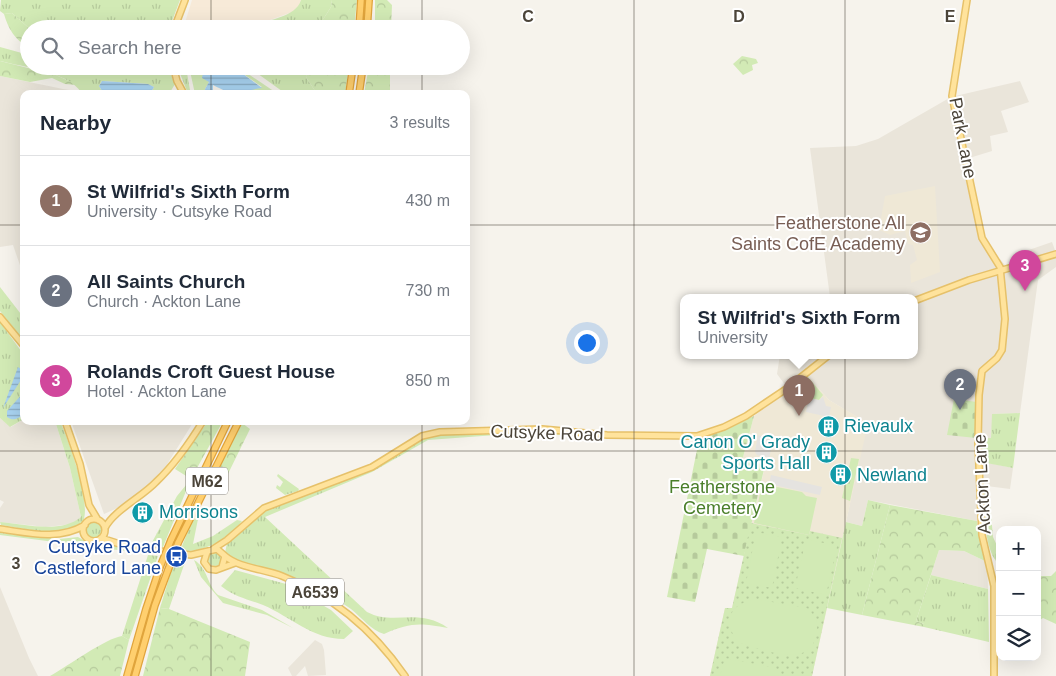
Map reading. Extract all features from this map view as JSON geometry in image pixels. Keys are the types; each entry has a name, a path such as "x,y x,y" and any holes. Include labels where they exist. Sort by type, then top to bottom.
{"highway":[{"path":"360,20 361,0"},
{"path":"368,20 370,0"},
{"path":"350,90 352,75"},
{"path":"360,90 362,75"},
{"name":"M62","path":"127,676 140,626 160,567 226,425"},
{"name":"M62","path":"135,676 150,622 178,543 237,425"}],"main road":[{"path":"177,20 184,0"},
{"name":"Park Lane","path":"967,0 952,96 982,238 1000,270"},
{"path":"175,75 182,90"},
{"path":"918,301 1000,270 1056,254"},
{"name":"Ackton Lane","path":"994,676 994,593 991,564 982,529 979,395 982,372 997,358 1003,346 1005,319 1000,270"},
{"path":"0,317 20,341"},
{"name":"Cutsyke Road","path":"213,549 227,540 264,508 372,468 432,433 542,429 607,435 697,436 724,427 746,416 786,390 824,359"},
{"path":"67,425 80,464 89,505 98,520 118,543"},
{"path":"101,538 114,516 156,482 180,456 200,425"},
{"path":"86,537 84,532 89,505"},
{"path":"68,534 86,523 114,516"},
{"path":"0,529 52,536 68,534 86,537 93,541 101,538 146,550 191,555 219,549 225,555"},
{"path":"191,555 213,570 222,567 227,540"},
{"path":"206,565 204,558 207,552"},
{"name":"A6539","path":"225,555 236,563 270,571 310,589 350,615 381,645 404,676"},
{"name":"A6539","path":"222,567 236,563"}],"shaded area":[{"path":"192,0 301,0 299,7 292,12 270,20 186,20"},
{"path":"0,76 70,90 20,90 20,265 13,245 0,247"},
{"path":"1020,81 1029,102 1001,111 1008,132 990,136 992,151 966,159 982,240 994,261 1000,259 1005,265 1021,261 1020,253 1052,242 1056,253 1056,267 1038,280 1020,413 993,414 991,438 980,438 980,461 1013,468 1010,489 979,485 980,512 977,521 868,500 862,526 846,522 867,423 829,400 804,372 786,386 777,374 779,359 918,359 918,294 830,294 810,148 856,146 878,139 951,97"},
{"name":"Featherstone All Saints CofE Academy","path":"935,186 940,272 911,283 910,265 917,260 913,245 908,244 905,231 890,235 879,230 885,196"},
{"path":"808,376 829,400 868,423 812,676 710,676 725,608 732,608 765,466 742,461 754,416"},
{"path":"823,397 826,406 831,407 829,417 806,412 809,398 819,400"},
{"path":"0,418 11,427 20,421 20,425 56,425 70,468 81,517 73,524 46,527 0,522 0,508 4,502 0,500"},
{"path":"72,425 192,425 166,466 148,485 122,506 104,514"},
{"path":"758,435 773,441 769,458 757,455 755,452"},
{"path":"771,475 822,487 820,495 769,484"},
{"path":"939,550 964,551 987,562 988,589 931,575"},
{"path":"0,587 29,658 38,676 0,676"},
{"path":"315,640 322,644 324,650 326,675 308,676 305,666 296,676 292,676 288,668"}],"green space":[{"path":"1,0 180,0 172,20 20,20 12,13 4,14 0,11"},
{"path":"301,0 332,0 331,7 323,20 272,20 286,15 298,6"},
{"path":"332,0 357,0 355,20 323,20 331,7"},
{"path":"375,0 387,0 392,5 391,20 375,20"},
{"path":"12,13 20,20 20,41 10,29 4,14"},
{"path":"0,47 20,53 20,65 0,61"},
{"path":"742,56 756,59 758,63 752,65 753,70 743,75 733,64"},
{"path":"0,61 20,66 20,75 56,75 77,85 65,84 52,78 30,82 0,76"},
{"path":"56,75 171,75 175,84 171,90 152,90 154,87 148,84 102,81 99,86 102,90 79,90"},
{"path":"181,75 187,75 190,90 187,90"},
{"path":"191,75 228,75 209,82 205,90 194,90"},
{"path":"245,75 250,75 272,90 246,90 262,87"},
{"path":"260,75 306,75 314,90 280,90"},
{"path":"306,75 348,75 346,90 314,90"},
{"path":"367,75 390,75 390,90 365,90"},
{"path":"0,287 20,313 20,336 0,311"},
{"path":"0,322 20,350 20,421 10,427 0,418"},
{"path":"808,377 823,395 819,400 809,398 810,394 802,385"},
{"path":"799,384 808,395 807,400 794,397 791,392"},
{"path":"954,399 977,402 976,438 947,435"},
{"path":"1020,413 1013,468 981,462 980,438 991,438 992,414"},
{"name":"Featherstone Cemetery","path":"754,416 742,461 765,465 744,556 707,549 695,602 667,597 699,440"},
{"path":"56,425 62,425 83,490 85,505 81,524 65,531 54,532 1,525 0,522 53,527 73,522 81,517 70,468"},
{"path":"205,425 221,425 191,479 175,469"},
{"path":"241,425 245,425 250,429 224,482 203,494"},
{"path":"543,430 596,437 525,433 428,440 372,472 265,517 367,612 377,616 416,617 437,622 448,628 416,625 401,627 384,634 371,627 344,604 320,590 286,575 236,559 225,553 227,543 265,509 376,467 425,436 432,434"},
{"path":"851,458 859,459 850,501 842,498"},
{"path":"278,474 299,489 298,491 285,495 276,488 277,485 280,487 283,482 277,476"},
{"path":"191,479 163,547 150,546 177,496"},
{"path":"762,484 802,492 806,496 817,498 809,535 754,523"},
{"path":"984,486 989,492 993,537 996,543 996,561 987,540"},
{"path":"203,494 193,544 213,536 237,520 242,521 230,534 214,544 197,550 180,551"},
{"path":"868,500 890,505 862,615 827,608 846,522 862,526"},
{"path":"890,505 977,521 978,534 987,562 964,551 939,550 916,621 924,624 924,627 862,615"},
{"path":"94,522 102,530 94,538 86,530"},
{"path":"751,523 809,535 810,531 842,538 812,676 710,676 725,608 732,608"},
{"path":"756,532 782,537 772,588 746,583"},
{"path":"0,533 59,539 78,537 92,545 108,542 141,551 141,553 0,535"},
{"path":"806,539 837,546 826,595 795,588"},
{"path":"212,552 218,552 222,559 218,566 212,566 208,562 208,556"},
{"path":"148,555 158,556 129,640 122,636"},
{"path":"178,557 186,559 169,609 160,608 173,565"},
{"path":"194,560 202,567 218,595 262,610 293,628 267,615 223,603 201,577"},
{"path":"235,570 286,584 331,610 353,631 344,639 322,635 263,605 231,593 221,586"},
{"path":"1056,571 1056,624 1043,618 1041,619 1041,576 1051,576"},
{"path":"931,575 988,589 989,642 924,627 924,624 916,621"},
{"path":"755,599 807,608 815,617 817,623 816,635 812,646 805,652 784,654 739,643 731,628 730,615 739,605"},
{"path":"160,608 169,609 250,642 245,676 143,676"},
{"path":"122,636 129,640 120,676 50,676 97,647"},
{"path":"725,658 776,668 774,676 720,676"}],"water":[{"path":"203,75 244,75 262,88 224,90 213,85 213,90 205,90 209,82 202,78"},
{"path":"102,81 148,84 154,87 152,90 102,90 99,86"},
{"path":"18,367 20,368 20,382 3,408"},
{"path":"20,396 20,417 14,419 9,418 7,417 7,411"}],"place":[{"name":"Featherstone All Saints CofE Academy","path":"921,233"},
{"name":"Rolands Croft Guest House","path":"1025,291"},
{"name":"All Saints Church","path":"960,410"},
{"name":"St Wilfrid's Sixth Form","path":"799,416"},
{"name":"Rievaulx","path":"828,426"},
{"name":"Canon O' Grady Sports Hall","path":"826,452"},
{"name":"Newland","path":"841,475"},
{"name":"Morrisons","path":"143,512"},
{"name":"Cutsyke Road Castleford Lane","path":"177,557"}]}
